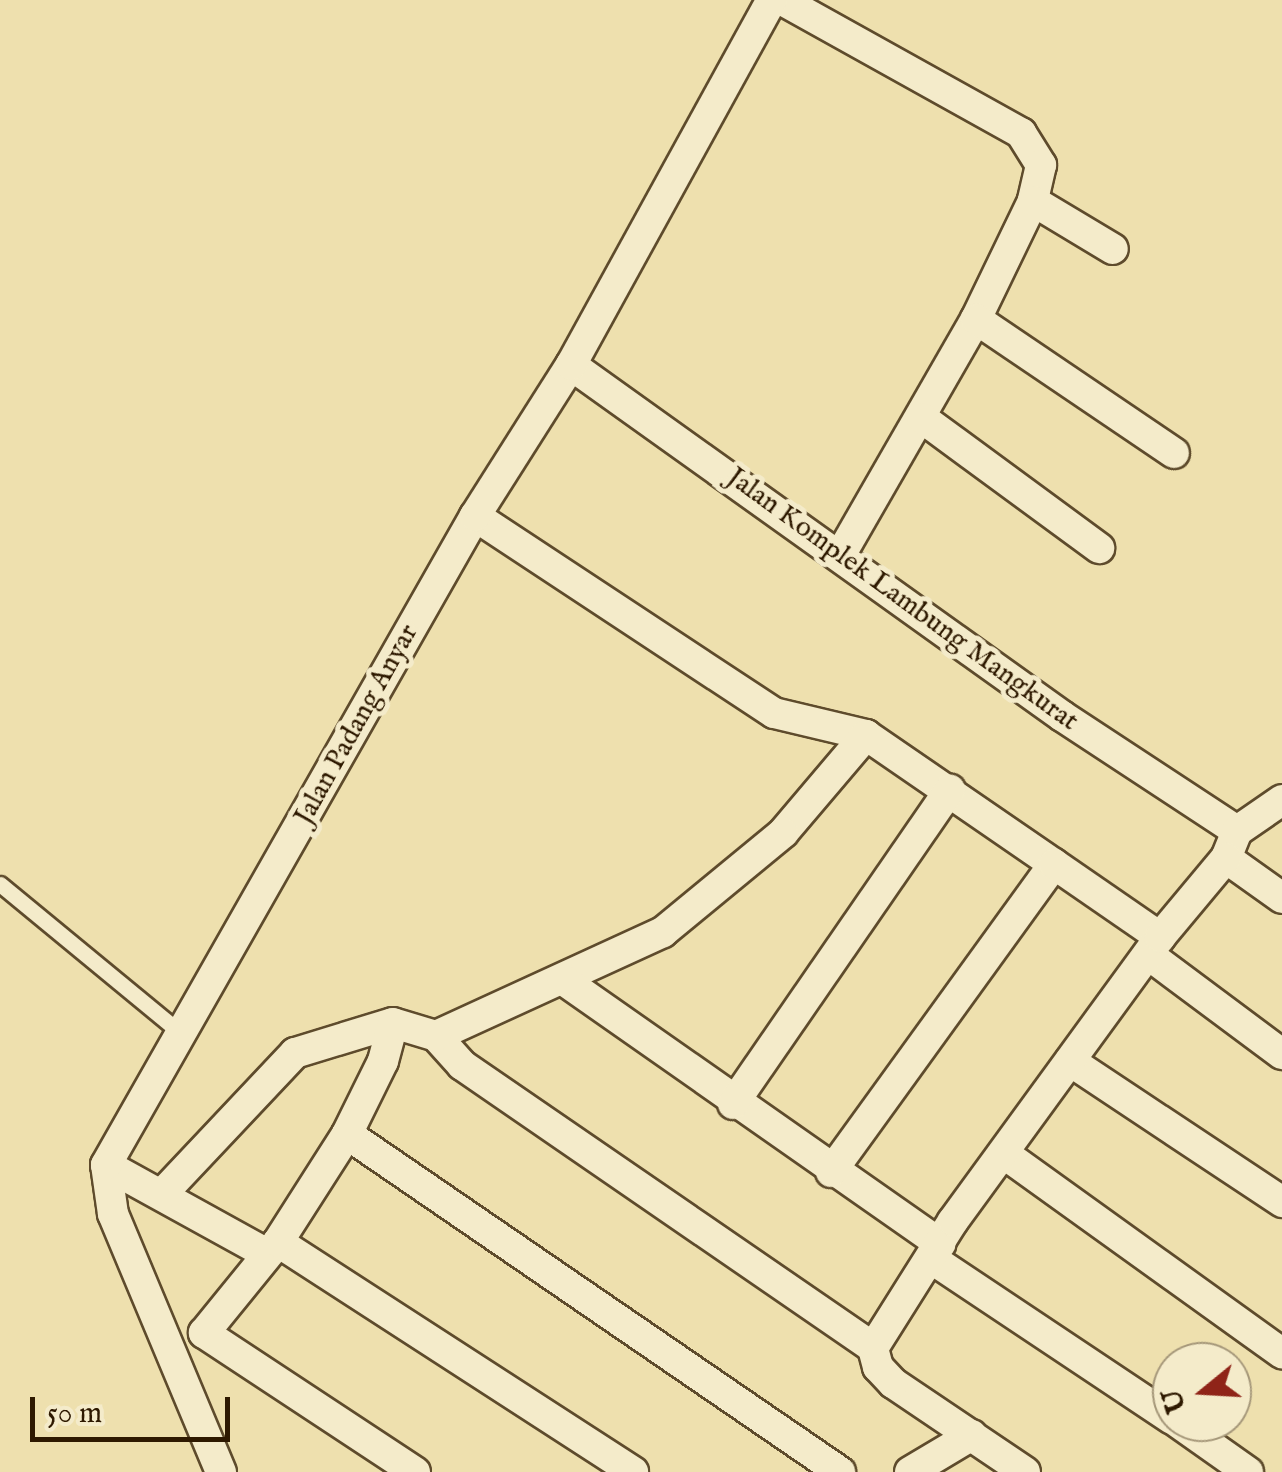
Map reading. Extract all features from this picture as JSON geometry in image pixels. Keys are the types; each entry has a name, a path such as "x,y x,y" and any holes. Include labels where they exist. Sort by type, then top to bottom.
{"street":[{"name":"Jalan Padang Anyar","path":"106,1165 475,516 571,365 772,0"},
{"path":"782,0 1021,133 1040,165 1034,201 976,320 841,554"},
{"path":"1034,201 1113,249"},
{"path":"976,320 1174,453"},
{"name":"Jalan Komplek Lambung Mangkurat","path":"571,365 841,554 1062,716 1232,845 1282,898"},
{"path":"922,418 1099,548"},
{"path":"475,516 774,713 866,736 950,790 1054,864 1282,1054"},
{"path":"436,1036 663,932 784,833 866,736"},
{"path":"733,1104 950,790"},
{"path":"873,1348 936,1252 1154,946 1232,845 1282,800"},
{"path":"831,1172 1054,864"},
{"path":"562,978 1152,1404"},
{"path":"175,1356 204,1333 272,1248 347,1134 383,1061 392,1023"},
{"path":"164,1192 295,1052 392,1023 436,1036 462,1065 873,1348 878,1367 893,1384 1025,1472"},
{"path":"1070,1061 1282,1202"},
{"path":"347,1134 840,1472"},
{"path":"1006,1155 1282,1352"},
{"path":"106,1165 272,1248 633,1472"},
{"path":"106,1165 113,1214 221,1472"},
{"path":"204,1333 415,1472"},
{"path":"910,1472 972,1435"},
{"path":"1205,1442 1248,1472"}],"lane":[{"path":"0,884 183,1034"}]}
